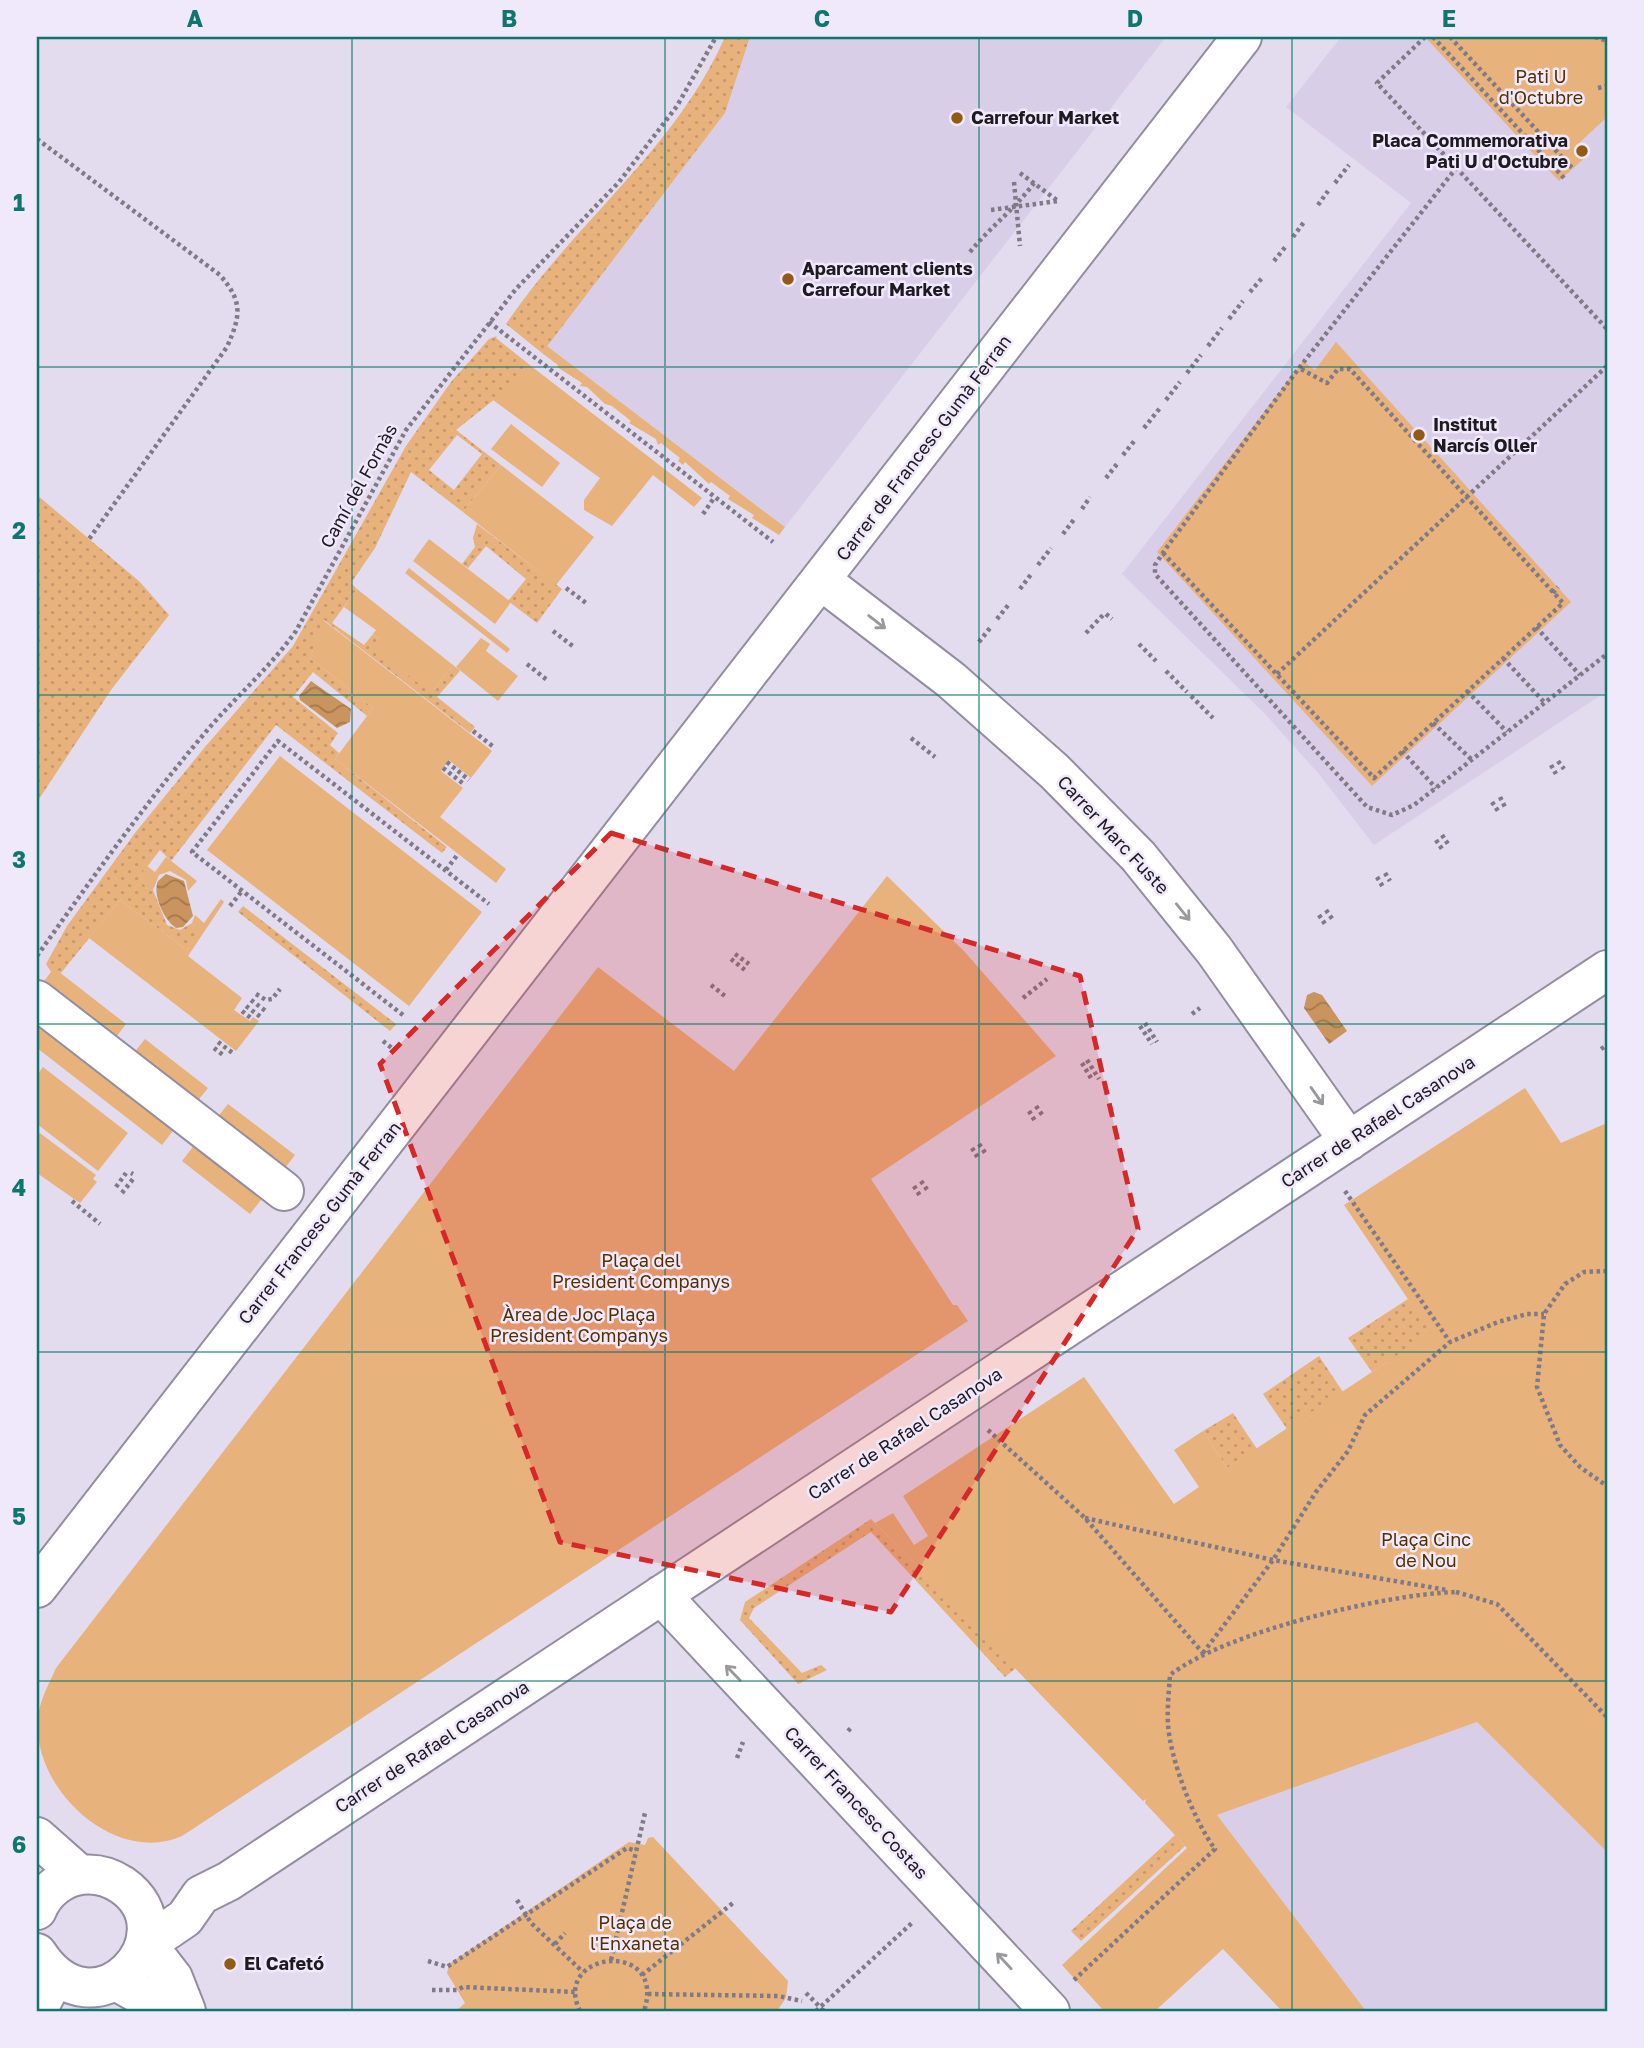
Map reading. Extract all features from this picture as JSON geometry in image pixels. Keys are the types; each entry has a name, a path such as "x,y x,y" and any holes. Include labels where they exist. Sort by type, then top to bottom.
{"street":[{"name":"Carrer de Francesc Gumà Ferran","path":"605,859 1242,37"},
{"name":"Carrer Marc Fuste","path":"822,581 951,680 1054,771 1138,856 1214,950 1349,1141"},
{"name":"Carrer Francesc Gumà Ferran","path":"37,1588 605,859"},
{"name":"Carrer de Rafael Casanova","path":"201,1895 229,1881 1607,970"},
{"path":"37,1000 284,1191"},
{"name":"Carrer Francesc Costas","path":"662,1595 1044,2009"},
{"path":"37,1837 80,1875"},
{"path":"38,1901 62,1881 80,1875 101,1875 131,1891 201,1895"},
{"path":"37,2011 46,1965 76,1986 95,1988 127,1974 141,1957 146,1940 145,1915 131,1891"},
{"path":"146,1940 185,1918 201,1895"},
{"path":"146,1940 173,1978 186,2011"},
{"path":"116,1981 169,2011"}],"path":[{"name":"Camí del Fornàs","path":"37,956 126,830 187,754 275,661 296,631 406,430 516,289 619,182 677,106 716,37"},
{"path":"1425,37 1377,83 1607,329"},
{"path":"1433,37 1564,178"},
{"path":"1450,37 1573,169"},
{"path":"1595,37 1607,41"},
{"path":"1598,88 1607,86"},
{"path":"37,139 220,275 237,299 237,321 227,347 89,539"},
{"path":"1335,183 1349,165"},
{"path":"1457,167 1299,368 1163,553 1155,565 1155,573 1367,807 1392,815 1414,805 1607,654"},
{"path":"991,210 1058,201 1020,173"},
{"path":"1014,182 1020,246"},
{"path":"970,252 990,228 1015,208 1034,183"},
{"path":"1318,205 1328,191"},
{"path":"1293,237 1304,222"},
{"path":"1274,261 1286,246"},
{"path":"1250,292 1262,278"},
{"path":"1229,319 1243,301"},
{"path":"489,322 773,542"},
{"path":"1208,346 1222,328"},
{"path":"1187,373 1201,355"},
{"path":"1163,553 1374,778 1563,603 1350,369 1338,369 1327,383 1299,368"},
{"path":"1277,674 1556,419 1607,368"},
{"path":"1166,400 1180,382"},
{"path":"1144,428 1160,408"},
{"path":"1123,455 1135,440"},
{"path":"1106,478 1116,464"},
{"path":"1082,509 1090,497"},
{"path":"703,514 714,498"},
{"path":"1063,534 1075,518"},
{"path":"1038,565 1051,548"},
{"path":"1020,589 1032,573"},
{"path":"1553,593 1558,587"},
{"path":"566,588 586,603"},
{"path":"998,619 1009,604"},
{"path":"1086,633 1105,615 1112,619"},
{"path":"979,642 990,628"},
{"path":"1536,628 1580,675"},
{"path":"553,631 574,647"},
{"path":"1139,644 1156,660"},
{"path":"1503,658 1545,703"},
{"path":"527,664 547,680"},
{"path":"1167,671 1213,718"},
{"path":"1467,691 1507,732"},
{"path":"1433,723 1472,760"},
{"path":"473,731 495,748"},
{"path":"911,738 935,757"},
{"path":"403,1015 192,852 278,741 489,904"},
{"path":"1402,751 1436,788"},
{"path":"1558,761 1564,769"},
{"path":"445,765 467,783"},
{"path":"1551,765 1556,774"},
{"path":"1500,797 1505,807"},
{"path":"1492,802 1498,811"},
{"path":"1442,835 1448,844"},
{"path":"1436,840 1442,849"},
{"path":"446,870 458,855"},
{"path":"1385,873 1390,881"},
{"path":"1377,877 1382,887"},
{"path":"230,906 242,891"},
{"path":"1326,910 1333,920"},
{"path":"1319,915 1325,925"},
{"path":"745,970 733,956 749,964"},
{"path":"1023,998 1047,979"},
{"path":"711,985 724,996"},
{"path":"256,994 266,1000 272,999 281,989"},
{"path":"251,1000 267,1012"},
{"path":"1192,1014 1200,1008"},
{"path":"252,1019 244,1009 262,1018"},
{"path":"1142,1024 1154,1043"},
{"path":"383,1041 393,1049"},
{"path":"218,1042 234,1054"},
{"path":"1601,1049 1607,1045"},
{"path":"214,1048 223,1055"},
{"path":"1087,1060 1099,1079"},
{"path":"1082,1063 1091,1078"},
{"path":"1036,1106 1042,1116"},
{"path":"1028,1111 1035,1121"},
{"path":"979,1144 986,1154"},
{"path":"972,1148 978,1158"},
{"path":"116,1187 130,1175 121,1193"},
{"path":"921,1181 928,1191"},
{"path":"914,1186 920,1196"},
{"path":"1345,1191 1450,1342"},
{"path":"72,1201 100,1224"},
{"path":"1607,1271 1584,1272 1565,1284 1544,1314 1537,1387 1560,1445 1580,1467 1607,1486"},
{"path":"1203,1653 1273,1560 1316,1492 1348,1451 1365,1415 1450,1342 1498,1322 1527,1314 1544,1314"},
{"path":"988,1430 1084,1518 1203,1653"},
{"path":"1084,1518 1273,1560 1456,1592 1497,1604 1607,1717"},
{"path":"1074,1980 1215,1849 1201,1830 1183,1783 1168,1725 1170,1675 1203,1653 1311,1617 1422,1593 1456,1592"},
{"path":"737,1758 746,1735"},
{"path":"611,1960 645,1813"},
{"path":"428,1961 447,1967 627,1848 636,1851"},
{"path":"517,1900 583,1972"},
{"path":"642,1975 733,1903"},
{"path":"806,1993 820,2010 917,1918"},
{"path":"555,1944 565,1933"},
{"path":"580,2011 576,1992 583,1972 595,1963 611,1960 634,1966 642,1975 648,1994 644,2011"},
{"path":"432,1990 457,1990 463,1987 576,1992"},
{"path":"648,1994 778,1996 802,2001"}],"highlighted area":[{"path":"611,833 1080,976 1138,1229 891,1612 560,1542 380,1064"}],"shaded area":[{"name":"Aparcament clients Carrefour Market","path":"750,37 1166,37 785,527 547,346 725,113"},
{"name":"Institut Narcís Oller","path":"1341,37 1607,37 1607,691 1374,845 1318,773 1266,715 1122,574 1411,203 1286,107"},
{"path":"1477,1722 1607,1852 1607,2011 1366,2011 1217,1815"}],"green space":[{"path":"725,37 750,37 725,113 542,353 506,324 562,252 652,151 704,78"},
{"name":"Pati U d'Octubre","path":"1425,37 1607,37 1607,117 1577,145 1587,156 1559,181"},
{"path":"497,336 496,338 531,366 524,376 456,430 501,465 463,512 411,472 375,548 351,583 357,589 332,623 364,645 373,634 434,689 453,665 460,671 437,697 475,727 470,733 324,620 310,658 373,708 367,716 313,672 293,697 338,733 330,745 339,753 335,759 447,847 442,853 276,725 171,861 160,850 140,876 146,888 153,890 167,925 180,930 192,923 200,930 187,950 120,900 61,973 54,969 51,972 46,964 67,926 135,833 293,646 406,446 451,382 489,339","holes":["457,435 482,454 454,490 429,470"]},
{"path":"1336,342 1571,602 1372,786 1157,552 1303,361 1315,370"},
{"path":"547,346 785,527 779,535 752,518 754,515 728,499 730,496 711,482 709,484 685,462 683,465 678,461 680,458 629,423 631,421 612,406 605,404 587,387 580,386 582,383 557,367 558,365 542,353"},
{"path":"531,366 702,498 694,507 653,475 612,526 584,510 584,500 600,478 493,400"},
{"path":"511,424 560,463 542,487 491,449"},
{"path":"501,465 594,537 556,585 463,512"},
{"path":"37,495 140,582 169,615 111,690 37,802"},
{"path":"477,524 562,589 537,623 508,601 526,579 486,546 468,568 462,564 475,547 473,538"},
{"path":"429,539 511,602 495,624 413,561"},
{"path":"409,568 510,649 507,653 405,573"},
{"path":"357,589 453,665 434,689 422,686 376,651 379,639 373,634 376,630 344,607"},
{"path":"323,620 492,751 471,778 449,760 441,771 463,788 440,817 506,869 496,883 335,759 373,708 310,658"},
{"path":"481,638 490,644 486,651 518,676 498,701 456,667"},
{"path":"280,756 482,912 409,1006 207,850"},
{"path":"166,857 197,881 188,891 186,880 170,871 159,875 153,890 146,888 140,876 147,866 155,872"},
{"name":"Plaça del President Companys","path":"887,876 964,951 1056,1056 871,1179 953,1305 957,1305 968,1321 182,1836 156,1842 130,1840 105,1831 83,1815 63,1795 49,1771 40,1745 39,1712 56,1668 598,967 734,1071"},
{"path":"221,899 224,902 188,956 242,998 234,1010 250,1021 253,1017 259,1021 236,1051 89,938 120,900 187,950 199,930 192,923 195,915 204,923"},
{"path":"243,906 396,1024 390,1031 238,912"},
{"path":"54,968 126,1024 110,1045 38,989"},
{"path":"37,1013 179,1123 162,1145 37,1048"},
{"path":"145,1039 208,1088 192,1108 129,1059"},
{"path":"43,1067 128,1133 98,1171 37,1124 37,1075"},
{"name":"Plaça Cinc de Nou","path":"1525,1088 1561,1143 1607,1123 1607,1852 1477,1722 1217,1815 1366,2011 1282,2011 1223,1949 1155,2011 1104,2011 1062,1965 1187,1848 1145,1803 1146,1799 1143,1801 875,1523 893,1513 914,1545 928,1536 903,1496 1084,1377 1174,1504 1199,1487 1174,1450 1203,1431 1227,1468 1431,1333 1344,1205"},
{"path":"228,1104 295,1155 279,1176 212,1124"},
{"path":"37,1131 96,1175 93,1179 97,1182 80,1203 37,1173"},
{"path":"199,1139 268,1191 250,1214 182,1161"},
{"path":"1408,1299 1432,1333 1372,1372 1348,1338"},
{"path":"1319,1356 1343,1392 1287,1429 1263,1394"},
{"path":"1233,1413 1257,1449 1227,1468 1203,1431"},
{"path":"871,1519 1016,1668 1005,1677 871,1532 754,1608 749,1618 802,1673 821,1665 827,1670 798,1684 740,1620 745,1602"},
{"path":"1175,1835 1185,1846 1081,1941 1071,1931"},
{"name":"Plaça de l'Enxaneta","path":"653,1837 788,1981 786,1998 777,2011 456,2011 465,2003 447,1973 449,1964 629,1842 645,1845 648,1838"}],"water":[{"path":"311,681 351,709 350,722 337,728 300,700 299,696"},
{"path":"166,874 184,881 193,916 183,927 176,928 172,924 163,913 158,899 158,881"},
{"path":"1314,992 1322,995 1347,1031 1329,1044 1304,1008 1307,995"}],"place":[{"name":"Carrefour Market","path":"957,118"},
{"name":"Placa Commemorativa Pati U d'Octubre","path":"1582,151"},
{"name":"Aparcament clients Carrefour Market","path":"788,279"},
{"name":"Institut Narcís Oller","path":"1419,435"},
{"name":"El Cafetó","path":"230,1964"}],"park label":[{"name":"Àrea de Joc Plaça President Companys","path":"579,1325"}]}
